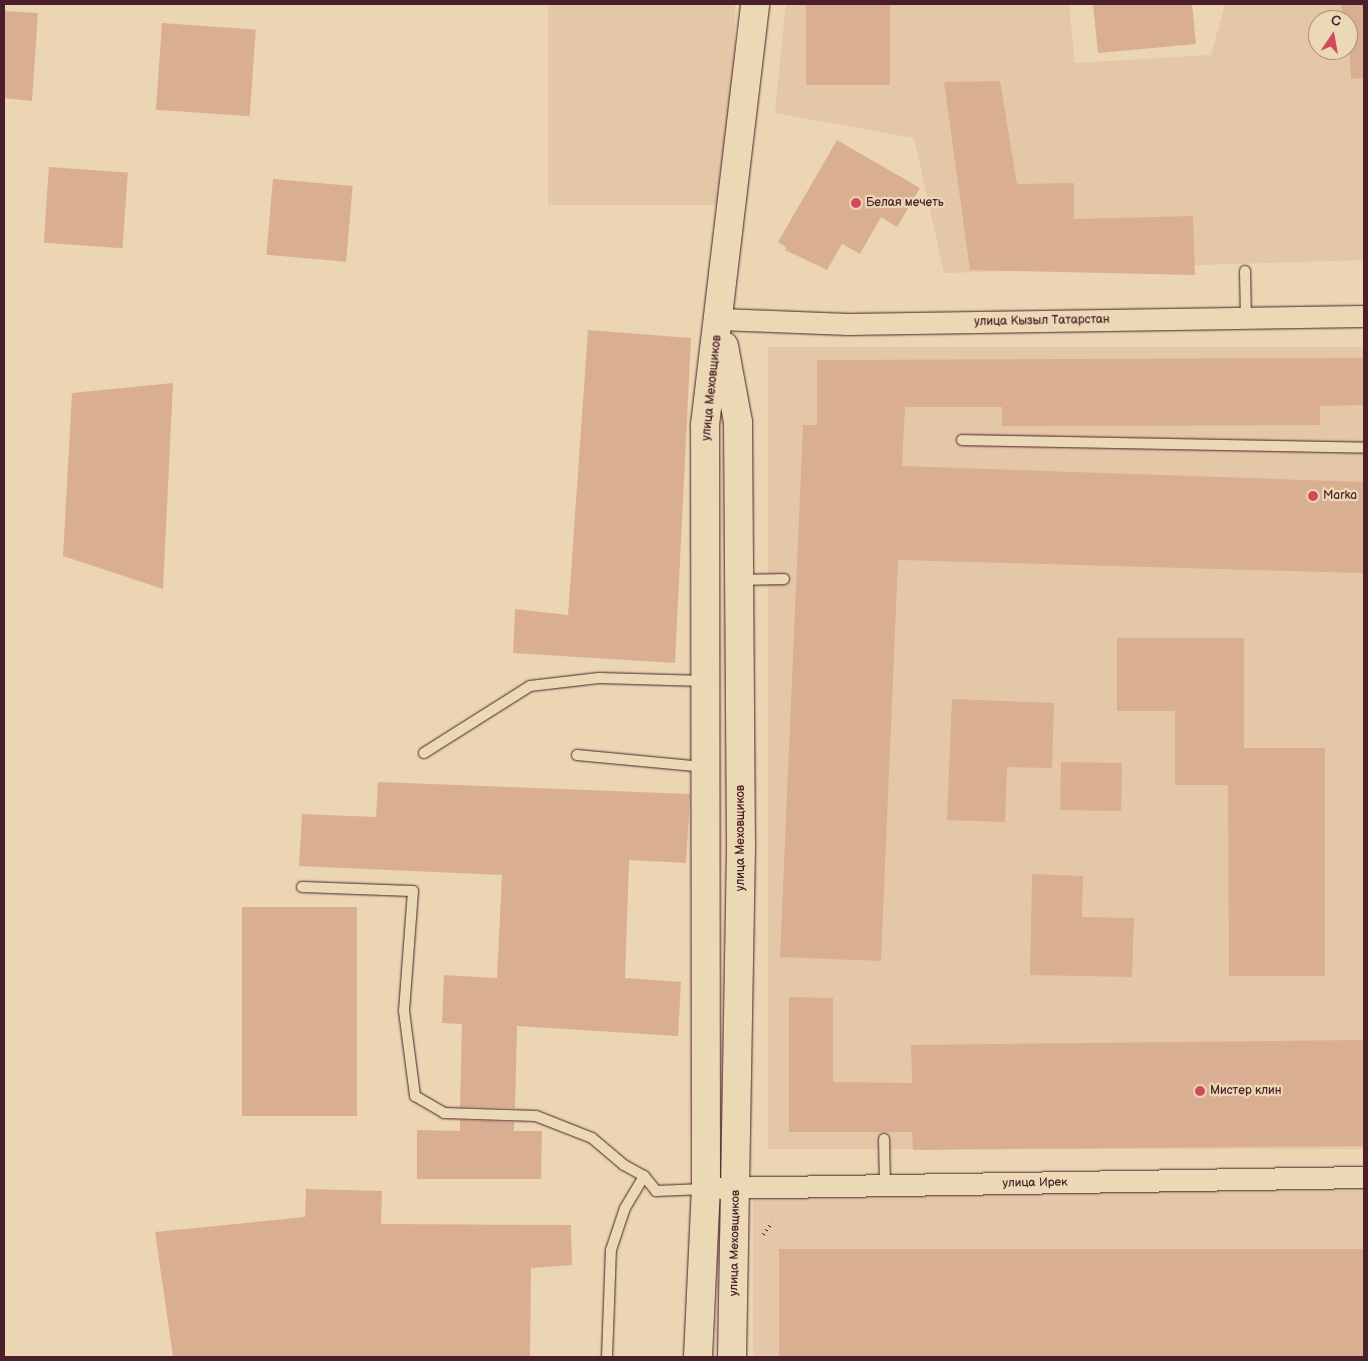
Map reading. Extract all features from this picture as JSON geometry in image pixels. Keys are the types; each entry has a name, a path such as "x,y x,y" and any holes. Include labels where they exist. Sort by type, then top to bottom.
{"main road":[{"name":"улица Меховщиков","path":"698,1357 706,1188 707,681 705,425 720,320 755,4"},
{"name":"улица Меховщиков","path":"720,320 738,422 741,950 732,1357"}],"street":[{"name":"улица Кызыл Татарстан","path":"720,320 848,324 1364,316"},
{"name":"улица Ирек","path":"706,1188 1364,1177"}],"lane":[{"path":"1245,270 1246,317"},
{"path":"962,440 1364,448"},
{"path":"738,580 784,579"},
{"path":"424,753 530,686 599,678 707,681"},
{"path":"577,755 706,767"},
{"path":"302,887 413,890 404,1011 414,1096 444,1113 536,1116 592,1138 624,1165 644,1176 656,1191 706,1188"},
{"path":"884,1139 885,1186"},
{"path":"607,1357 611,1250 625,1208 644,1176"}],"shaded area":[{"path":"548,4 735,4 735,205 548,205"},
{"path":"786,4 1069,4 1075,63 1211,55 1225,4 1364,4 1364,260 944,273 914,138 775,113"},
{"path":"768,347 1364,347 1364,1149 768,1149"},
{"path":"753,1180 1364,1180 1364,1357 753,1357"}],"building":[{"path":"806,4 890,4 890,85 806,85"},
{"path":"1093,4 1192,4 1196,44 1098,53"},
{"path":"1341,4 1364,4 1364,78 1351,79 1350,60 1358,60 1358,10 1342,10"},
{"path":"4,11 38,13 32,101 4,98"},
{"path":"162,23 256,30 250,116 156,110"},
{"path":"1000,81 1017,184 1074,183 1074,219 1193,216 1195,275 970,270 944,82"},
{"name":"Белая мечеть","path":"837,140 920,188 897,227 881,217 860,254 842,244 827,270 785,250 786,247 778,242"},
{"path":"49,167 128,173 123,248 44,243"},
{"path":"273,179 353,186 346,262 266,255"},
{"path":"588,330 691,338 675,663 513,653 515,609 568,615"},
{"path":"1364,358 1364,405 1320,406 1320,425 1002,426 1002,407 905,407 902,466 1364,482 1364,573 898,560 881,961 780,957 803,425 817,425 817,360"},
{"path":"173,383 163,589 63,556 72,393"},
{"path":"1117,638 1244,638 1244,748 1325,748 1325,976 1229,976 1228,785 1175,785 1175,711 1117,711"},
{"path":"952,699 1054,703 1052,768 1007,767 1005,822 947,820"},
{"path":"1061,762 1122,763 1121,811 1060,810"},
{"path":"378,782 690,794 686,863 629,860 625,978 681,982 678,1036 517,1026 515,1108 460,1107 462,1024 442,1023 444,975 497,978 502,875 299,866 302,814 376,817"},
{"path":"1032,874 1083,876 1082,917 1134,918 1132,977 1030,975"},
{"path":"242,907 357,907 357,1116 242,1116"},
{"path":"789,997 833,998 833,1082 912,1083 911,1045 1364,1040 1364,1146 913,1150 912,1132 789,1132"},
{"path":"460,1120 514,1122 514,1131 542,1131 541,1179 417,1179 417,1130 460,1131"},
{"path":"306,1189 382,1191 381,1224 571,1225 572,1265 531,1268 530,1357 173,1357 155,1232 305,1217"},
{"path":"779,1249 1364,1249 1364,1357 779,1357"}],"place":[{"name":"Белая мечеть","path":"856,203"},
{"name":"Marka","path":"1313,496"},
{"name":"Мистер клин","path":"1200,1091"}]}
